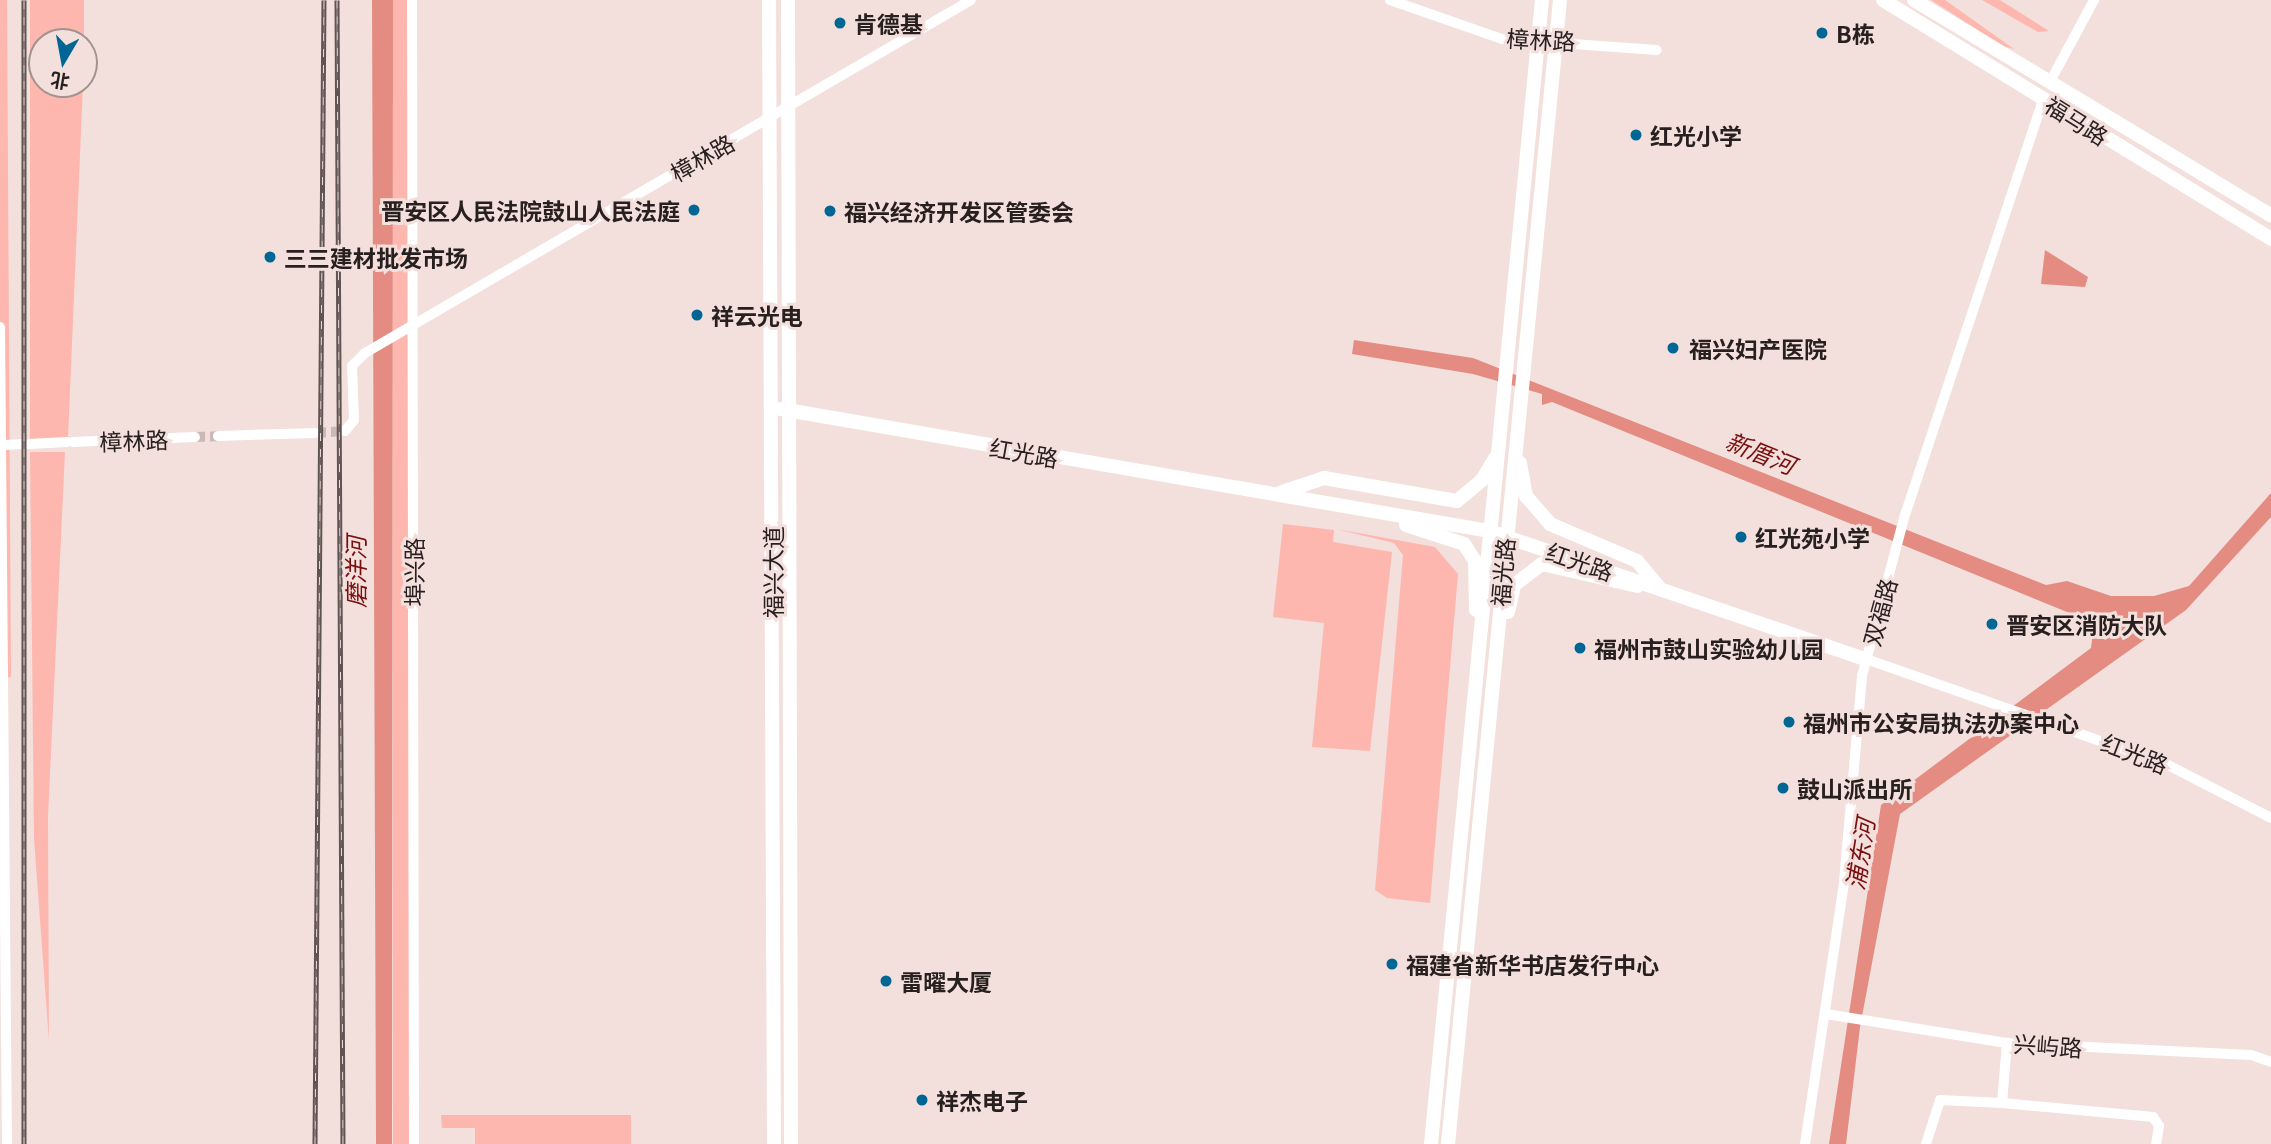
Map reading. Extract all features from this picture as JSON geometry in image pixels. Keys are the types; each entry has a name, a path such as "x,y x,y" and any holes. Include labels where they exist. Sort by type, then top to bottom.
{"main road":[{"name":"福兴大道","path":"769,0 774,1144"},
{"name":"福兴大道","path":"788,0 791,1144"},
{"name":"福光路","path":"1431,1144 1542,0"},
{"name":"福光路","path":"1448,1144 1505,536 1518,439 1560,0"},
{"name":"福马路","path":"1883,0 2271,239"},
{"name":"福马路","path":"1914,0 2051,80 2271,215"},
{"name":"红光路","path":"772,407 1489,531 1867,659"},
{"path":"1518,439 1522,484 1533,509 1550,524 1637,561 1660,588"},
{"path":"1280,493 1324,478 1457,501 1482,480 1497,454"},
{"path":"1315,499 1464,544 1475,561 1480,629"},
{"path":"1492,685 1511,591 1534,566 1553,565 1612,583 1660,588"}],"street":[{"name":"埠兴路","path":"412,0 414,1144"},
{"name":"樟林路","path":"345,431 355,420 352,366 365,353 412,323 971,0"},
{"name":"樟林路","path":"1390,0 1491,36 1657,50"},
{"path":"2051,80 2094,0"},
{"name":"双福路","path":"1805,1144 1826,1014 1867,659 1904,517 2043,99"},
{"path":"0,327 5,445 7,1144"},
{"path":"218,436 316,433"},
{"name":"樟林路","path":"5,445 195,437"},
{"name":"红光路","path":"1867,659 2168,765 2271,818"},
{"name":"兴屿路","path":"1826,1014 2007,1043 2250,1055 2271,1062"},
{"path":"2002,1103 2007,1043"},
{"path":"1926,1144 1931,1111 1940,1100 2153,1117 2159,1126 2156,1144"}],"shaded area":[{"path":"0,0 7,0 11,677 0,678"},
{"path":"30,0 84,0 84,28 30,28"},
{"path":"372,0 393,0 392,1144 376,1144"},
{"path":"393,0 410,0 410,1144 393,1144"},
{"path":"1931,0 1945,0 2014,49 2003,46"},
{"path":"1982,0 2000,0 2049,31 2038,32"},
{"path":"30,98 82,98 68,438 30,439"},
{"path":"2045,250 2088,277 2085,287 2041,284"},
{"path":"1354,340 1473,358 2046,585 2067,581 2111,596 2154,596 2189,586 2271,493 2271,517 2186,610 1900,814 1860,1027 1846,1144 1829,1144 1881,805 2091,648 2094,623 1552,402 1542,405 1542,394 1473,374 1352,354"},
{"path":"30,452 65,452 48,817 49,1041 34,839"},
{"path":"1283,524 1334,530 1333,542 1392,552 1370,751 1312,747 1324,623 1273,617"},
{"path":"1336,529 1435,547 1458,574 1430,903 1387,898 1375,890 1403,555 1394,543"},
{"path":"441,1115 631,1115 631,1144 475,1144 475,1128 442,1128"}],"tunnel":[{"path":"316,433 345,431"},
{"path":"195,437 218,436"}],"railway":[{"path":"24,0 24,1144"},
{"path":"315,1144 324,0"},
{"path":"337,0 343,1144"}],"place":[{"name":"肯德基","path":"840,23"},
{"name":"B栋","path":"1822,33"},
{"name":"红光小学","path":"1636,135"},
{"name":"晋安区人民法院鼓山人民法庭","path":"694,210"},
{"name":"福兴经济开发区管委会","path":"830,211"},
{"name":"三三建材批发市场","path":"270,257"},
{"name":"祥云光电","path":"697,315"},
{"name":"福兴妇产医院","path":"1673,348"},
{"name":"红光苑小学","path":"1741,537"},
{"name":"晋安区消防大队","path":"1992,624"},
{"name":"福州市鼓山实验幼儿园","path":"1580,648"},
{"name":"福州市公安局执法办案中心","path":"1789,722"},
{"name":"鼓山派出所","path":"1783,788"},
{"name":"福建省新华书店发行中心","path":"1392,964"},
{"name":"雷曜大厦","path":"886,981"},
{"name":"祥杰电子","path":"922,1100"}],"water label":[{"name":"新厝河","path":"1761,452"},
{"name":"磨洋河","path":"355,572"},
{"name":"浦东河","path":"1859,854"}]}
